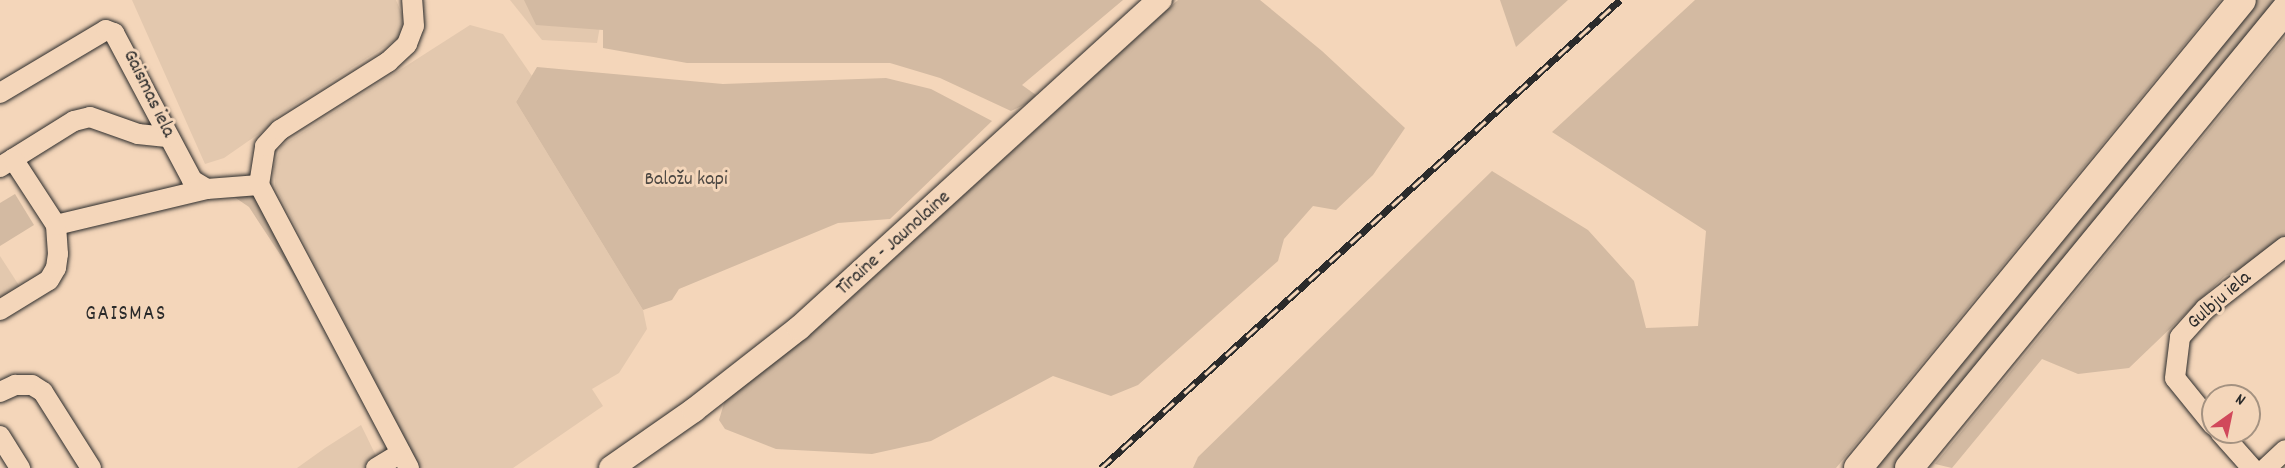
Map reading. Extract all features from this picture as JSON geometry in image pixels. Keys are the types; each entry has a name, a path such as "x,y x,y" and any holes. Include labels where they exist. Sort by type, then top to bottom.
{"highway":[{"path":"1858,468 2242,0"},
{"path":"1909,468 2285,10"}],"main road":[{"name":"Tīraine - Jaunolaine","path":"611,468 694,410 799,328 1160,0"}],"street":[{"path":"375,468 405,460 259,185 266,147 280,130 388,62 407,45 414,26 412,1"},
{"name":"Gaismas iela","path":"0,93 106,30 121,39 167,137 192,180 207,189"},
{"path":"0,310 49,279 56,268 56,225 7,163 74,121 90,117 146,136 167,137"},
{"path":"56,225 207,189 259,185"},
{"name":"Gulbju iela","path":"2201,410 2175,378 2180,337 2205,309 2285,247"},
{"path":"0,392 15,385 32,385 43,392 91,468"},
{"path":"0,436 20,468"},
{"path":"2231,444 2252,468"},
{"path":"2266,468 2285,450"}],"shaded area":[{"path":"132,0 396,0 403,17 400,37 274,118 273,124 224,158 205,164"},
{"path":"510,0 545,0 601,21 597,43 542,40"},
{"path":"470,25 503,34 532,76 516,102 643,310 647,329 619,373 592,389 603,406 513,468 420,468 275,186 274,166 281,146"},
{"path":"0,256 22,290 0,302"},
{"path":"361,425 382,468 297,468 325,448"}],"green space":[{"path":"524,0 1123,0 1022,85 1036,95 1028,103 1011,111 940,78 890,63 687,63 603,48 603,30 536,25"},
{"path":"1178,0 1260,0 1322,51 1405,128 1373,175 1336,210 1313,206 1284,239 1278,261 1138,385 1111,396 1053,376 931,441 872,454 776,449 725,429 719,420 725,400 841,307"},
{"path":"1500,0 1568,0 1516,47"},
{"path":"1695,0 2221,0 1836,468 1193,468 1198,457 1492,171 1588,230 1634,281 1646,328 1698,326 1706,231 1552,132"},
{"path":"2256,0 2279,0 1896,468 1872,468"},
{"path":"2285,37 2285,244 2264,261 2225,276 2129,368 2078,374 2042,359 1952,468 1935,464"},
{"name":"Baložu kapi","path":"537,67 723,84 886,78 931,89 992,121 890,219 838,223 679,289 672,300 643,310 516,102"},
{"path":"248,189 259,200 308,297 249,207 227,192"},
{"path":"15,194 34,225 0,246 0,203"}],"railway":[{"path":"1101,468 1620,0"}],"district":[{"name":"GAISMAS","path":"126,315"}]}
